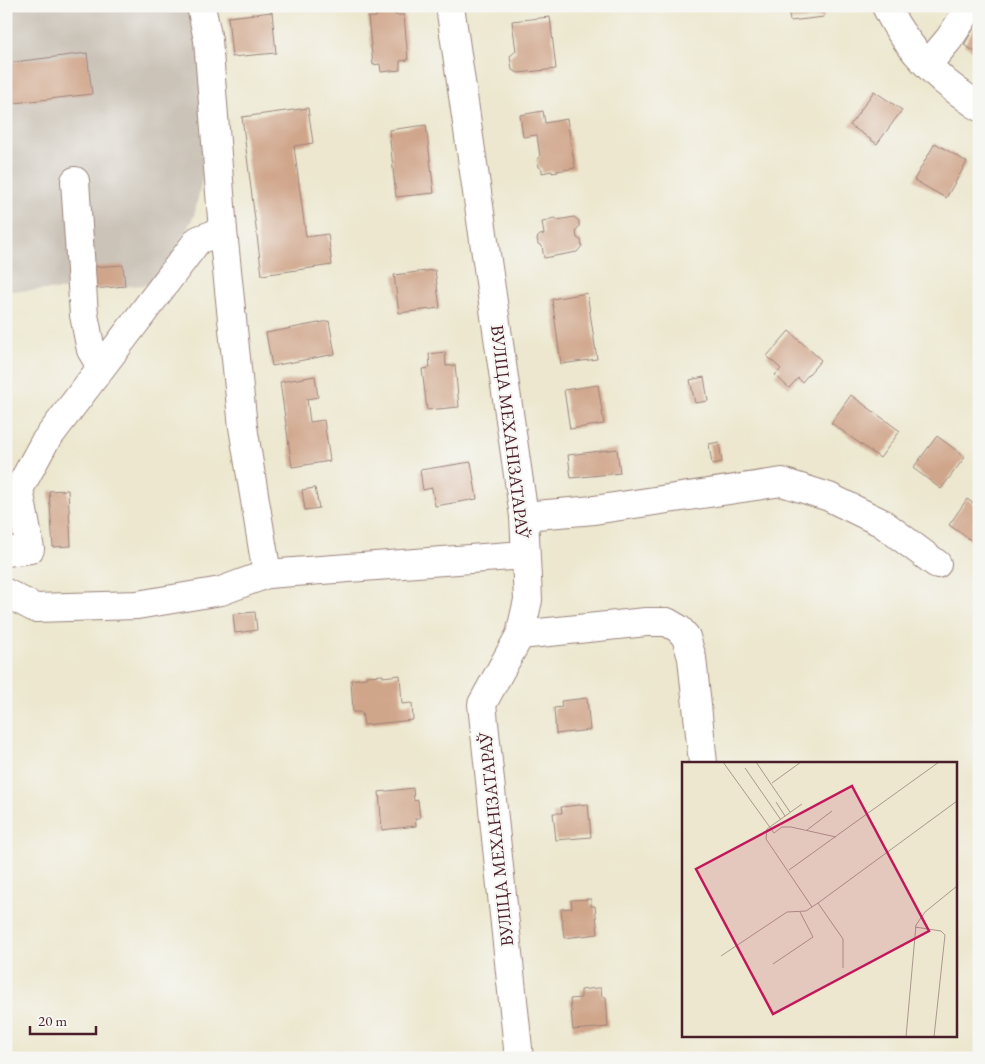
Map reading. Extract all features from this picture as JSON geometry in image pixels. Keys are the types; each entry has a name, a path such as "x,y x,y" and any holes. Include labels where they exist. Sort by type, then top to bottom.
{"street":[{"path":"201,6 208,40 223,230 244,427 268,574"},
{"name":"ВУЛІЦА МЕХАНІЗАТАРАЎ","path":"450,6 524,516 528,600 520,635 482,704 518,1058"},
{"path":"886,6 891,17 915,52 944,81 979,107"},
{"path":"928,64 949,39 971,6"},
{"path":"75,181 84,315 90,350 101,367"},
{"path":"6,552 30,549 19,489 44,443 198,240 223,230"},
{"path":"524,516 594,510 782,482 829,498 882,523 937,564"},
{"path":"6,593 35,608 137,605 221,591 268,574 525,555"},
{"path":"520,635 646,622 667,622 679,628 686,637 692,658 703,762"}],"shaded area":[{"path":"6,6 192,6 199,48 203,174 194,216 156,284 93,289 6,291"}],"building":[{"path":"788,6 823,6 824,17 790,21"},
{"path":"395,8 395,15 404,15 408,60 400,61 400,70 381,72 380,64 373,65 368,17 376,17 375,10"},
{"path":"272,12 276,53 232,57 228,17"},
{"path":"550,17 556,69 518,73 512,70 510,56 516,51 512,21"},
{"path":"979,19 979,54 964,45"},
{"path":"87,53 92,94 6,104 6,63"},
{"path":"874,91 902,110 877,144 850,125"},
{"path":"308,108 313,143 294,146 306,237 328,234 332,265 262,275 242,117"},
{"path":"543,111 545,123 567,119 575,168 542,173 537,160 540,157 537,135 523,137 520,115"},
{"path":"426,125 434,193 396,197 389,130"},
{"path":"935,143 967,162 946,198 914,180"},
{"path":"574,217 579,221 579,227 576,230 577,238 581,240 582,246 577,252 544,258 542,246 538,244 537,238 544,234 542,222 555,218 558,220"},
{"path":"123,265 125,286 93,289 91,267"},
{"path":"435,270 440,308 399,313 394,275"},
{"path":"587,293 597,359 561,364 552,299"},
{"path":"329,321 335,354 272,366 266,333"},
{"path":"789,331 821,360 802,382 798,378 789,388 775,375 781,369 767,356"},
{"path":"445,352 446,366 455,365 459,407 427,410 422,369 430,368 429,354"},
{"path":"315,376 318,397 307,399 310,422 324,420 330,461 292,467 280,382"},
{"path":"704,377 708,401 695,403 690,380"},
{"path":"598,385 604,424 570,429 564,390"},
{"path":"851,395 900,431 880,458 831,423"},
{"path":"937,436 965,457 941,489 913,468"},
{"path":"719,442 722,462 712,464 709,444"},
{"path":"617,449 620,473 571,478 568,455"},
{"path":"471,462 477,499 435,506 432,488 423,490 420,470"},
{"path":"315,488 319,508 305,510 302,490"},
{"path":"68,490 71,546 53,547 49,491"},
{"path":"967,499 979,507 979,531 972,541 949,525"},
{"path":"255,612 257,630 235,633 233,614"},
{"path":"383,675 383,677 400,675 402,704 412,703 413,720 364,725 362,712 353,712 351,680 366,678 366,676"},
{"path":"587,698 590,730 556,734 554,708 562,707 561,701"},
{"path":"413,788 414,801 418,800 420,818 415,818 416,826 382,830 379,792"},
{"path":"588,804 591,837 556,840 553,813 562,813 561,807"},
{"path":"591,899 591,906 595,906 598,934 564,938 561,909 572,908 571,900"},
{"path":"601,988 602,997 606,997 608,1027 573,1030 570,999 581,998 581,990"}]}
